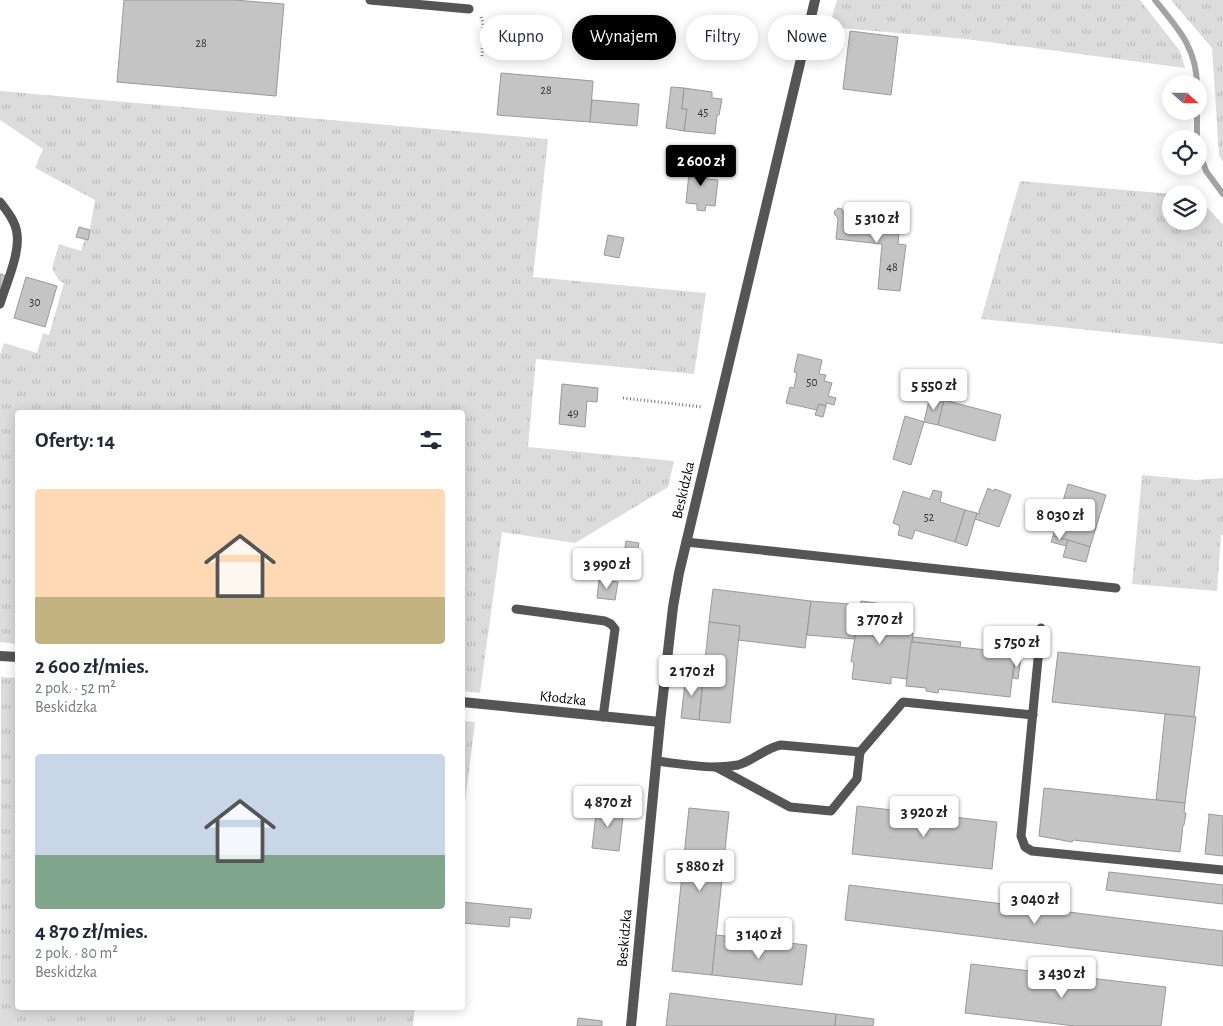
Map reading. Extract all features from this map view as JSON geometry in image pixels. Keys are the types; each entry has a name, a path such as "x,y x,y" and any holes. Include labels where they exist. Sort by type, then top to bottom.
{"street":[{"name":"Beskidzka","path":"631,1026 656,761 673,607 686,542 815,0"},
{"path":"0,656 15,657"},
{"name":"Kłodzka","path":"465,702 660,722"}],"lane":[{"path":"370,0 469,9"},
{"path":"0,202 13,221 18,243 0,304"},
{"path":"686,542 1116,588"},
{"path":"516,609 606,621 611,624 615,629 603,717"},
{"path":"1041,628 1021,836 1025,847 1032,850 1223,870"},
{"path":"716,767 790,807 831,811 857,779 860,752 904,702 1033,715"},
{"path":"656,761 716,767 740,764 774,746 781,745 860,752"}],"path":[{"path":"469,9 478,12 480,16"},
{"path":"623,398 718,408"}],"green space":[{"path":"837,0 1140,0 1180,51 1185,68 966,39 845,28 845,15 833,15"},
{"path":"1171,0 1223,0 1223,162 1219,155 1212,48"},
{"path":"0,91 548,139 533,277 706,293 694,374 536,359 528,447 674,461 668,487 575,543 502,532 480,693 465,691 465,410 15,410 15,644 0,642 0,355 4,343 37,353 43,333 49,335 64,283 59,281 52,268 59,244 81,251 85,239 88,240 95,200 35,168 43,149 0,120"},
{"path":"1020,181 1162,193 1162,230 1207,230 1207,207 1223,225 1223,344 981,319"},
{"path":"1142,475 1196,480 1223,478 1223,535 1221,535 1217,591 1132,584"},
{"path":"1,677 15,678 15,1010 415,1010 413,1026 0,1026"},
{"path":"465,721 475,722 465,803"}],"building":[{"path":"124,0 234,0 284,4 276,96 117,82"},
{"path":"850,31 898,37 891,95 843,89"},
{"path":"501,73 593,81 590,122 497,115"},
{"path":"671,87 684,88 682,109 687,109 684,131 666,128"},
{"path":"684,88 712,92 712,98 722,99 719,115 717,115 715,134 684,131 687,109 682,109"},
{"path":"592,100 639,104 637,126 590,122"},
{"path":"690,163 713,165 712,171 708,170 707,179 718,180 715,206 706,205 705,211 697,210 697,204 686,203"},
{"path":"838,208 842,209 844,214 900,219 898,244 906,245 900,291 878,289 882,244 836,239 838,218 834,212"},
{"path":"79,227 90,230 88,240 76,237"},
{"path":"608,235 624,238 619,258 604,255"},
{"path":"0,274 6,276 0,294"},
{"path":"26,277 57,286 45,327 14,318"},
{"path":"798,354 822,360 819,374 826,375 824,381 832,383 828,396 836,398 834,405 826,403 826,406 819,404 817,410 786,403 790,387 794,388 797,373 794,372"},
{"path":"562,384 598,388 597,402 587,401 585,427 559,424"},
{"path":"930,396 944,400 938,425 924,422"},
{"path":"944,400 1001,415 995,441 938,425"},
{"path":"819,404 826,406 823,417 815,415"},
{"path":"905,416 924,422 911,465 893,459"},
{"path":"1068,484 1106,495 1090,547 1053,536"},
{"path":"988,488 1011,495 999,527 975,519 977,513 980,514 979,511"},
{"path":"933,490 942,492 940,502 965,510 955,542 915,530 912,539 898,535 900,526 893,523 903,491 930,499"},
{"path":"965,510 977,513 967,546 955,542"},
{"path":"1053,536 1068,540 1066,546 1051,542"},
{"path":"1068,540 1090,547 1086,562 1063,557"},
{"path":"626,541 639,543 637,556 624,554"},
{"path":"599,580 618,582 615,600 597,598"},
{"path":"713,589 811,601 805,648 738,640 740,626 709,622"},
{"path":"811,601 849,604 848,607 856,608 856,611 860,612 855,639 807,635"},
{"path":"861,601 898,606 897,624 903,625 903,631 913,633 907,679 891,677 891,684 852,679 854,663 851,661"},
{"path":"709,622 740,626 730,723 699,720"},
{"path":"913,637 961,642 960,647 912,642"},
{"path":"911,642 1015,653 1010,697 939,689 938,693 926,691 926,688 906,686"},
{"path":"1058,652 1200,667 1194,717 1052,702"},
{"path":"1015,657 1021,658 1018,679 1013,678"},
{"path":"686,674 703,676 699,720 681,718"},
{"path":"1165,714 1196,717 1185,803 1156,800"},
{"path":"1044,788 1185,803 1184,813 1186,813 1180,852 1073,840 1072,842 1039,836"},
{"path":"597,806 624,808 619,851 592,848"},
{"path":"857,806 997,822 992,869 852,854"},
{"path":"689,808 729,812 712,975 672,971"},
{"path":"1208,814 1223,816 1223,856 1205,854"},
{"path":"1109,872 1223,885 1223,904 1106,890"},
{"path":"849,885 1223,931 1223,966 845,920"},
{"path":"465,902 532,909 530,919 510,917 509,927 465,923"},
{"path":"716,935 807,945 802,985 712,975"},
{"path":"971,964 1166,987 1161,1026 1075,1026 965,1013"},
{"path":"670,993 836,1014 835,1026 666,1026"},
{"path":"836,1014 874,1019 873,1026 835,1026"},
{"path":"578,1018 602,1021 602,1026 577,1026"}],"waterway":[{"path":"1155,0 1184,38 1193,59 1196,75"},
{"path":"1197,120 1197,130"},
{"path":"1207,172 1223,194"}]}
